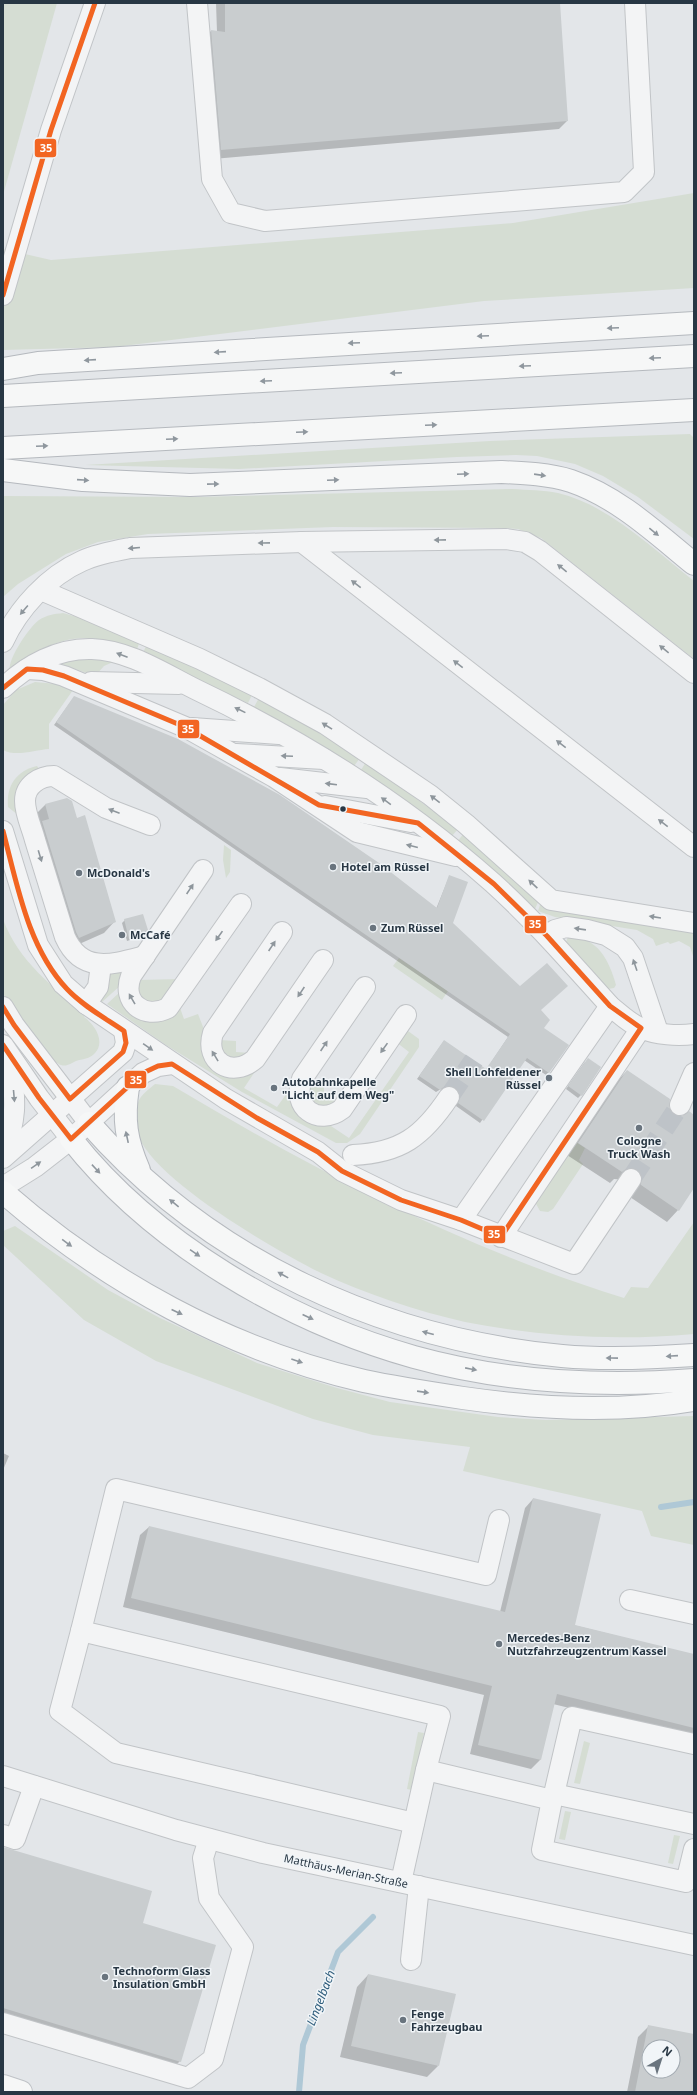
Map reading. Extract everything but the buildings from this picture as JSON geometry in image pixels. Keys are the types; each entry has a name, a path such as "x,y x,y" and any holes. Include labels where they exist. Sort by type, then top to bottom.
{"main road":[{"path":"3,369 38,363 694,324"},
{"path":"3,396 694,356"},
{"path":"3,448 694,410"},
{"path":"3,470 83,480 190,485 501,472 542,476 570,481 608,498 625,509 694,564"},
{"path":"128,1087 125,1125 131,1150 140,1173"},
{"path":"89,1123 107,1144 198,1222 262,1263 318,1292 399,1324 447,1338 502,1349 564,1356 621,1358 694,1355"},
{"path":"71,1139 111,1184 149,1218 186,1247 278,1302 354,1337 413,1357 504,1375 603,1384 656,1383 694,1380"},
{"path":"3,1192 84,1255 173,1310 268,1351 314,1367 363,1381 413,1391 510,1405 613,1407 694,1400"},
{"path":"3,2086 22,2092"}],"street":[{"path":"3,295 52,130 95,3"},
{"path":"197,3 212,179 231,213 265,221 624,192 644,172 635,3"},
{"path":"3,642 12,624 41,590 70,567 83,560 130,548 302,542 506,539 525,542 540,550 694,673"},
{"path":"302,542 694,847"},
{"path":"41,590 200,659 259,688 324,724 430,795 466,824 551,900 694,923"},
{"path":"3,688 28,669 50,656 77,649 105,650 135,660 285,734 326,759 370,789 464,858 494,884 547,936 610,1006 650,1030 680,1035 694,1034"},
{"path":"28,669 52,672 81,682 185,727 274,777 319,805 357,832 464,858"},
{"path":"81,682 185,684"},
{"path":"185,727 285,734"},
{"path":"232,754 326,759"},
{"path":"145,956 101,965 80,957 68,943 29,818 25,800 28,789 40,778 54,776 67,782 106,808 150,825"},
{"path":"274,777 370,789"},
{"path":"319,805 418,823"},
{"path":"29,818 5,840 38,945 62,984 86,1004 172,1064 257,1118 318,1152 342,1171 401,1200 461,1220 501,1237 574,1264 631,1179"},
{"path":"203,870 131,976 128,984 129,992 137,1007 148,1012 160,1012 174,1002 241,904"},
{"path":"501,1237 650,1030 633,958 625,947 606,935 566,927 555,930 547,936"},
{"path":"282,932 213,1033 211,1049 219,1062 230,1068 242,1068 255,1059 323,960"},
{"path":"86,1004 98,987 101,965"},
{"path":"365,987 302,1079 299,1094 306,1108 312,1113 328,1116 342,1109 406,1016"},
{"path":"461,1220 610,1006"},
{"path":"3,1007 14,1025 89,1123"},
{"path":"3,1157 123,1052 126,1043 124,1031"},
{"path":"7,1051 52,1115 71,1139"},
{"path":"3,1157 12,1132 16,1108 7,1051"},
{"path":"3,1187 35,1167 71,1139 150,1069 172,1064"},
{"path":"680,1105 694,1073"},
{"path":"353,1155 372,1154 389,1150 415,1137 437,1114 448,1097"},
{"path":"414,1823 116,1753 60,1711 116,1489 486,1575 499,1520"},
{"path":"630,1600 694,1614"},
{"path":"81,1631 440,1716 414,1823 410,1884 411,1960"},
{"path":"694,1744 572,1717 542,1850 686,1882 694,1849"},
{"path":"426,1770 553,1797 694,1824"},
{"name":"Matthäus-Merian-Straße","path":"3,1776 263,1854 694,1945"},
{"path":"3,1835 15,1839 34,1786"},
{"path":"3,2023 188,2078 213,2059 243,1947 209,1898 203,1858 209,1839"}],"shaded area":[{"path":"3,3 57,3 3,195"},
{"path":"694,193 694,288 484,301 115,347 3,350 3,249 51,260 513,223"},
{"path":"690,434 694,438 694,539 638,497 603,476 575,464 537,456 516,455 457,457 239,469 85,465 490,441"},
{"path":"512,489 558,493 595,507 630,530 694,581 694,659 541,538 518,529 333,527 148,534 98,542 66,554 18,584 3,597 3,496 197,497"},
{"path":"63,613 81,618 140,641 136,652 105,641 88,638 76,639 64,641 41,650 10,670 10,665 15,651 35,623 48,616"},
{"path":"147,644 252,695 248,703 142,655"},
{"path":"79,658 105,659 113,662 104,666 95,676 58,663"},
{"path":"35,682 57,684 73,690 49,724 49,749 20,753 3,750 3,705 16,690"},
{"path":"259,698 291,714 360,758 354,766 310,738 254,707"},
{"path":"366,762 458,829 451,837 361,770"},
{"path":"37,766 41,772 18,815 8,807 11,786 14,780 23,772"},
{"path":"464,833 539,900 535,909 457,842"},
{"path":"224,845 231,850 230,872 226,878 223,860"},
{"path":"541,902 694,929 694,959 690,947 679,941 670,944 668,942 656,946 653,939 637,930 555,917 538,911"},
{"path":"3,919 18,948 27,960 61,994 86,1014 84,1017 95,1028 99,1038 99,1043 95,1053 91,1056 65,1066 56,1062 31,1034 7,1001 4,995 2,982"},
{"path":"568,937 587,941 600,951 610,967 616,985 614,988 608,989 566,942"},
{"path":"399,958 448,991 442,1000 393,966"},
{"path":"126,965 121,985 102,1002 99,999 106,973"},
{"path":"181,979 160,1004 144,1001 137,991 137,980"},
{"path":"120,992 125,1004 179,1005 184,1019 198,1014 205,1032 206,1055 260,1064 244,1088 277,1107 292,1086 335,1120 331,1126 349,1138 409,1052 396,1042 403,1032 408,1031 419,1039 419,1047 360,1134 347,1143 336,1143 242,1092 166,1045 107,1004"},
{"path":"219,1040 236,1041 236,1052 251,1053 237,1061 223,1054"},
{"path":"155,1084 173,1086 281,1148 392,1206 506,1256 624,1298 631,1287 648,1288 694,1222 694,1334 636,1337 579,1336 494,1327 465,1322 429,1313 374,1295 321,1273 277,1249 220,1214 169,1174 150,1155 138,1135 137,1108 142,1095"},
{"path":"306,1087 324,1087 324,1100 340,1100 323,1108 312,1103"},
{"path":"576,1142 585,1148 579,1160 583,1164 553,1209 548,1212 540,1211 535,1202"},
{"path":"15,1226 108,1290 160,1318 257,1363 337,1388 390,1402 498,1417 546,1420 694,1416 694,1545 651,1536 642,1511 463,1471 470,1447 373,1435 313,1419 156,1361 84,1320 3,1245 3,1231"},
{"path":"418,1732 424,1733 412,1790 407,1789"},
{"path":"584,1741 590,1743 580,1784 574,1783"},
{"path":"565,1811 571,1812 565,1840 559,1839"},
{"path":"674,1835 680,1836 673,1864 668,1863"}],"waterway":[{"path":"661,1507 694,1502"},
{"name":"Lingelbach","path":"299,2092 303,2045 338,1952 373,1917"}],"tunnel":[{"path":"449,1097 474,1060"},
{"path":"631,1179 680,1105"}],"transit line":[{"name":"35","path":"3,295 51,130 95,3"},
{"name":"35","path":"3,688 27,669 43,670 64,676 185,727 319,805 418,823 494,884 547,936 610,1006 641,1028 501,1237 461,1220 401,1200 342,1171 318,1152 257,1118 172,1064 158,1066 143,1073 71,1139 39,1098 3,1045"},
{"name":"35","path":"3,831 19,893 33,935 54,973 73,995 124,1031 126,1043 123,1052 70,1099 14,1025 3,1007"}],"place":[{"name":"Hotel am Rüssel","path":"333,867"},
{"name":"McDonald's","path":"79,873"},
{"name":"Zum Rüssel","path":"373,928"},
{"name":"McCafé","path":"122,935"},
{"name":"Shell Lohfeldener Rüssel","path":"549,1078"},
{"name":"Autobahnkapelle \"Licht auf dem Weg\"","path":"274,1088"},
{"name":"Cologne Truck Wash","path":"639,1128"},
{"name":"Mercedes-Benz Nutzfahrzeugzentrum Kassel","path":"499,1644"},
{"name":"Technoform Glass Insulation GmbH","path":"105,1977"},
{"name":"Fenge Fahrzeugbau","path":"403,2020"}]}
